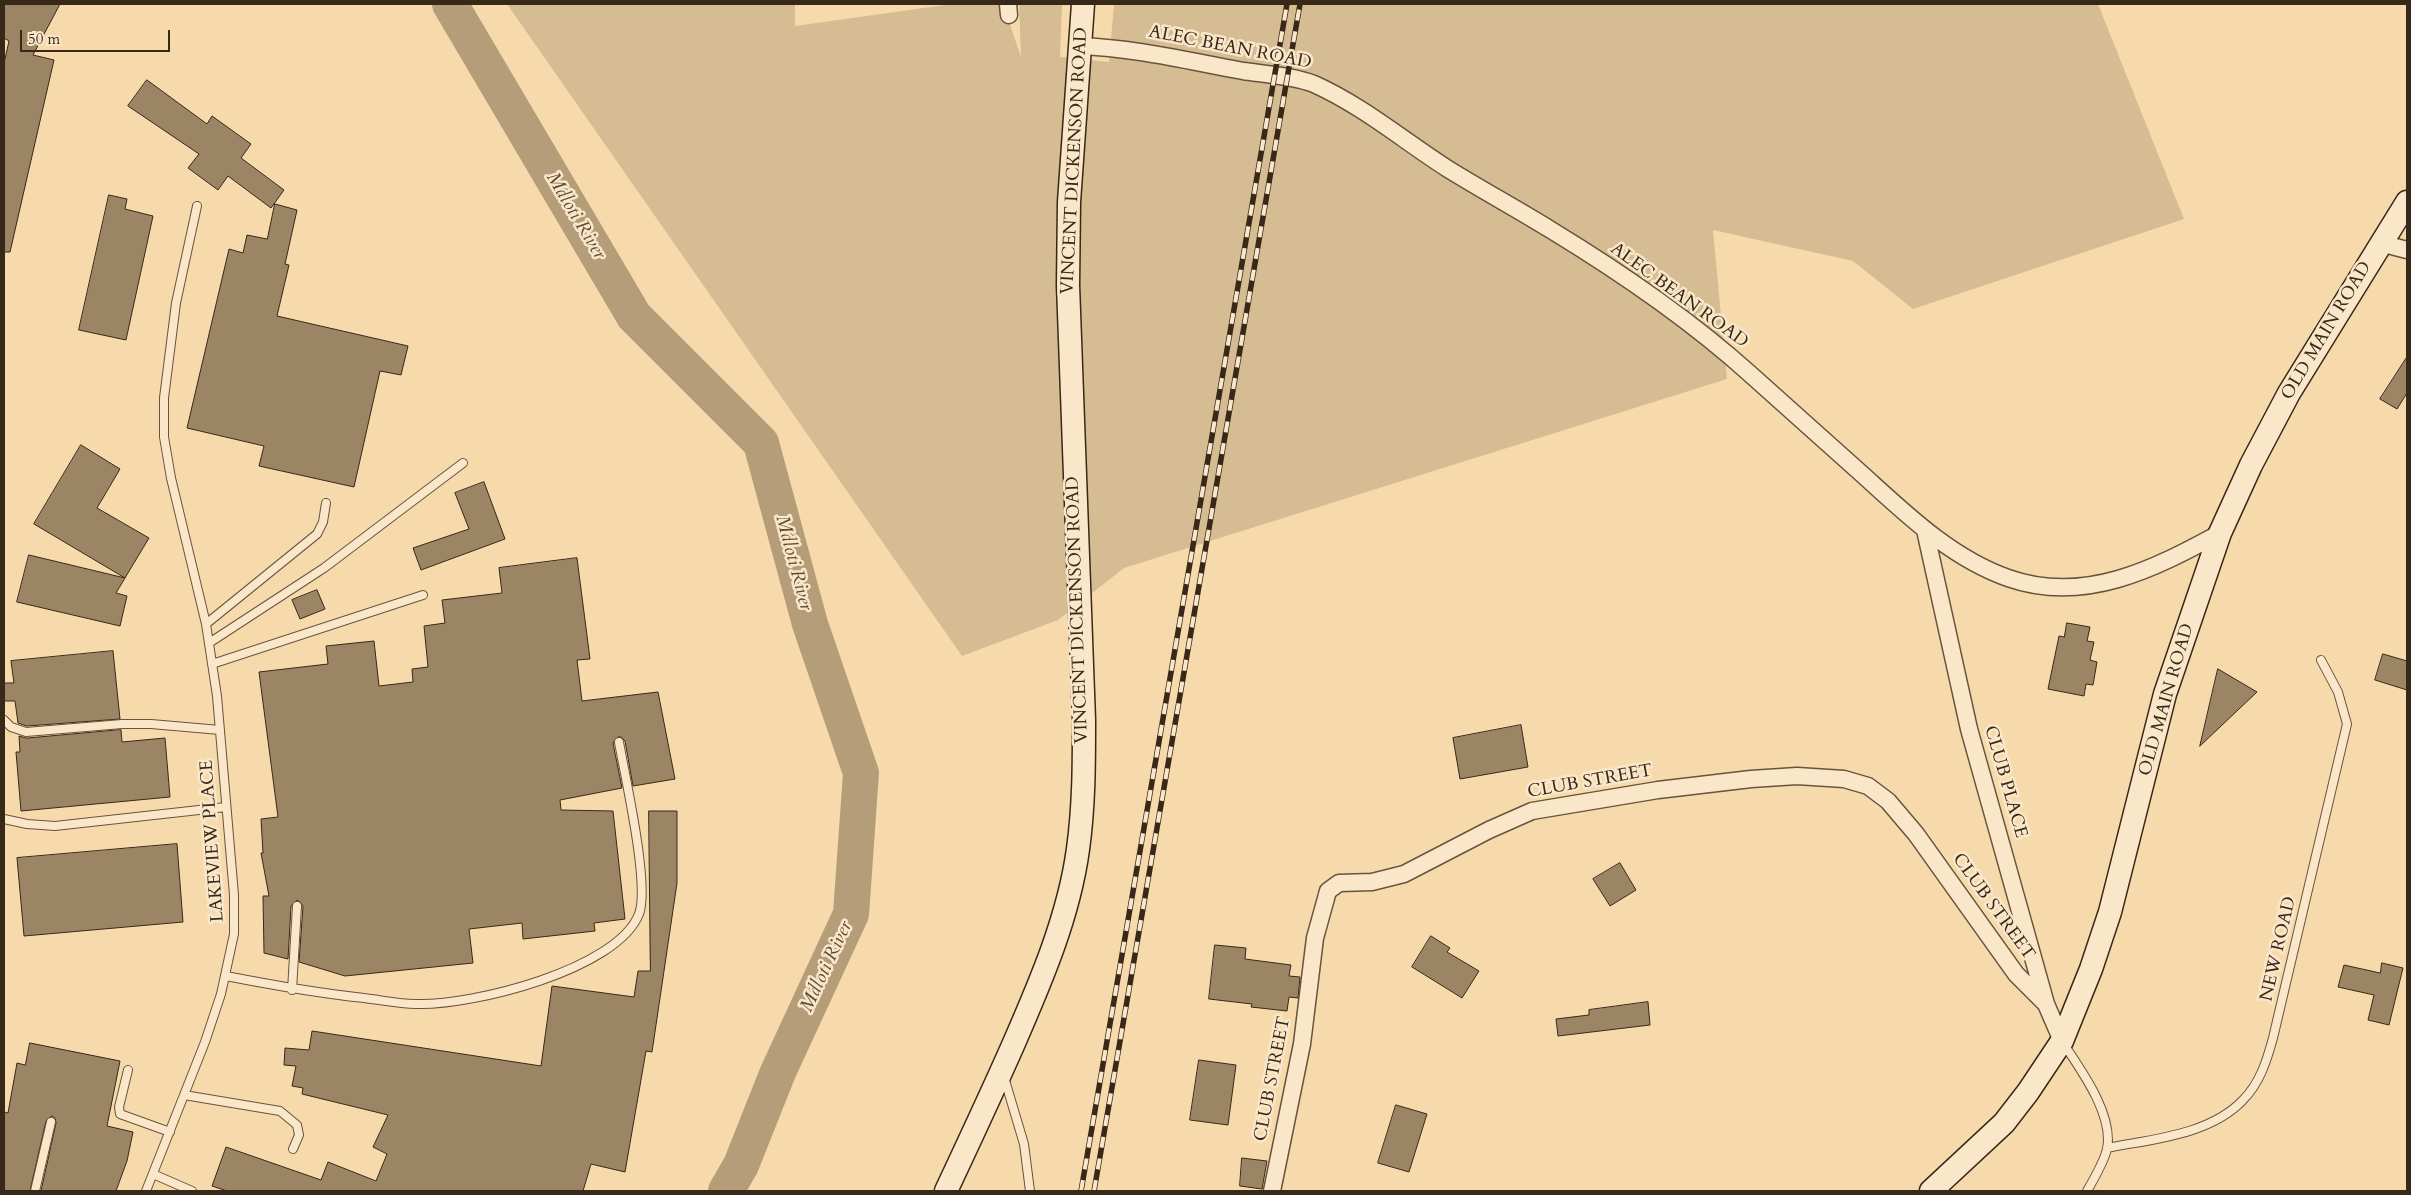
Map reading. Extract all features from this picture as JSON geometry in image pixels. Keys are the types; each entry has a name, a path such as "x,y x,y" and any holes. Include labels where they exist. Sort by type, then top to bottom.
{"main road":[{"name":"VINCENT DICKENSON ROAD","path":"946,1191 1002,1070 1050,955 1068,898 1078,850 1084,791 1084,720 1068,285 1069,202 1083,4"},
{"name":"OLD MAIN ROAD","path":"1931,1191 2004,1123 2028,1092 2062,1041 2091,969 2110,912 2165,694 2220,532 2250,465 2288,393 2407,202"}],"street":[{"name":"ALEC BEAN ROAD","path":"1079,46 1136,50 1311,82 1345,101 1448,169 1553,230 1719,346 1925,530 1980,565 2008,578 2040,586 2073,589 2106,584 2156,566 2220,532"},
{"path":"2380,243 2407,250"},
{"name":"CLUB PLACE","path":"1925,530 1969,729 2046,1004 2062,1041"},
{"name":"CLUB STREET","path":"1272,1191 1302,1044 1315,938 1328,891 1339,883 1372,882 1404,874 1489,830 1532,811 1658,790 1751,779 1797,776 1844,779 1868,786 1888,801 1916,834 2016,974 2046,1004"}],"lane":[{"name":"LAKEVIEW PLACE","path":"146,1191 205,1042 226,976 234,934 234,895 220,730 212,664 206,624 171,478 164,437 164,398 176,303 197,206"},
{"path":"209,643 324,568 462,463"},
{"path":"206,624 317,534 323,522 326,503"},
{"path":"212,664 423,595"},
{"name":"NEW ROAD","path":"2107,1148 2183,1132 2210,1123 2230,1112 2244,1099 2266,1063 2274,1038 2347,724 2338,692 2320,660"},
{"path":"4,720 11,727 26,732 122,724 150,724 220,730"},
{"path":"226,976 292,990 417,1004 488,996 574,968 599,956 615,944 631,928 640,913 642,900 640,865 619,742"},
{"path":"4,819 28,824 55,826 226,808"},
{"path":"292,990 297,906"},
{"path":"2062,1041 2082,1071 2106,1120 2107,1148 2087,1191"},
{"path":"128,1070 119,1107 120,1114 170,1132"},
{"path":"1002,1070 1014,1103 1024,1144 1030,1191"},
{"path":"184,1095 280,1112 297,1125 298,1135 293,1149"},
{"path":"35,1191 51,1122"},
{"path":"153,1174 192,1191"}],"shaded area":[{"path":"507,4 795,4 795,26 952,4 1003,4 1021,57 1019,4 1062,4 1060,57 1109,62 1114,4 2098,4 2184,219 1913,309 1853,261 1713,230 1727,379 1124,568 1058,620 962,656"}],"building":[{"path":"4,4 60,4 33,55 54,60 10,252 4,252 4,63 9,41 4,38"},
{"path":"147,80 207,124 212,116 251,144 241,158 284,190 271,208 228,176 218,190 188,168 199,154 128,106"},
{"path":"109,195 127,199 125,209 153,216 126,340 79,330"},
{"path":"275,204 297,210 285,264 289,265 277,316 408,346 401,375 380,371 354,487 259,466 264,446 187,428 229,249 243,253 247,235 267,239"},
{"path":"2407,357 2407,393 2397,409 2380,399"},
{"path":"81,445 120,469 97,508 149,538 125,578 34,524"},
{"path":"484,482 505,539 421,570 413,548 469,529 455,493"},
{"path":"29,555 125,578 116,593 127,596 120,626 17,602"},
{"path":"577,558 590,659 577,660 582,701 658,692 675,779 633,786 625,741 618,737 613,743 622,788 560,800 561,810 613,811 625,919 594,923 595,931 523,939 522,923 469,929 473,963 345,976 299,962 303,906 297,900 291,906 288,959 264,953 263,896 269,896 261,853 263,853 261,819 278,817 259,672 328,664 326,646 374,641 379,686 413,682 412,669 428,667 424,626 445,623 442,600 502,593 499,568"},
{"path":"317,590 325,609 300,619 292,600"},
{"path":"2067,623 2090,627 2087,641 2094,642 2090,660 2097,662 2093,685 2086,684 2084,696 2048,689 2059,636 2064,637"},
{"path":"113,651 120,719 27,726 18,723 15,701 4,701 4,683 14,683 11,661"},
{"path":"2383,654 2407,661 2407,690 2375,680"},
{"path":"2218,669 2257,692 2200,746"},
{"path":"1521,725 1528,767 1460,779 1453,738"},
{"path":"121,730 122,742 165,738 170,797 21,811 16,752 20,752 19,736 26,738"},
{"path":"649,811 677,811 677,883 652,1052 646,1051 625,1172 591,1164 583,1191 227,1191 212,1186 226,1147 321,1180 328,1162 376,1181 387,1154 373,1147 388,1115 302,1094 303,1088 292,1086 296,1066 284,1065 285,1048 309,1050 312,1031 541,1066 552,986 634,997 638,971 650,971"},
{"path":"177,844 183,922 24,936 17,858"},
{"path":"1620,863 1636,890 1610,906 1593,879"},
{"path":"1431,936 1450,948 1447,952 1479,971 1462,998 1412,967"},
{"path":"1215,945 1246,948 1245,959 1291,965 1289,976 1300,977 1298,998 1289,997 1287,1011 1251,1007 1252,1004 1209,999"},
{"path":"2382,963 2403,968 2389,1025 2368,1020 2374,995 2338,987 2344,965 2380,973"},
{"path":"1648,1002 1650,1025 1558,1036 1556,1019 1589,1015 1589,1010"},
{"path":"30,1043 120,1061 107,1126 133,1132 127,1161 116,1191 41,1191 56,1123 55,1118 52,1116 46,1121 30,1191 4,1191 4,1112 8,1113 17,1063 25,1065"},
{"path":"1199,1060 1236,1065 1228,1125 1190,1120"},
{"path":"1396,1105 1427,1114 1409,1172 1378,1163"},
{"path":"1242,1158 1267,1161 1262,1189 1240,1186"}],"waterway":[{"name":"Mdloti River","path":"450,4 634,316 761,443 810,624 861,773 851,914 778,1072 741,1165 726,1191"}],"railway":[{"path":"1081,1191 1287,4"},
{"path":"1094,1191 1300,4"}]}
